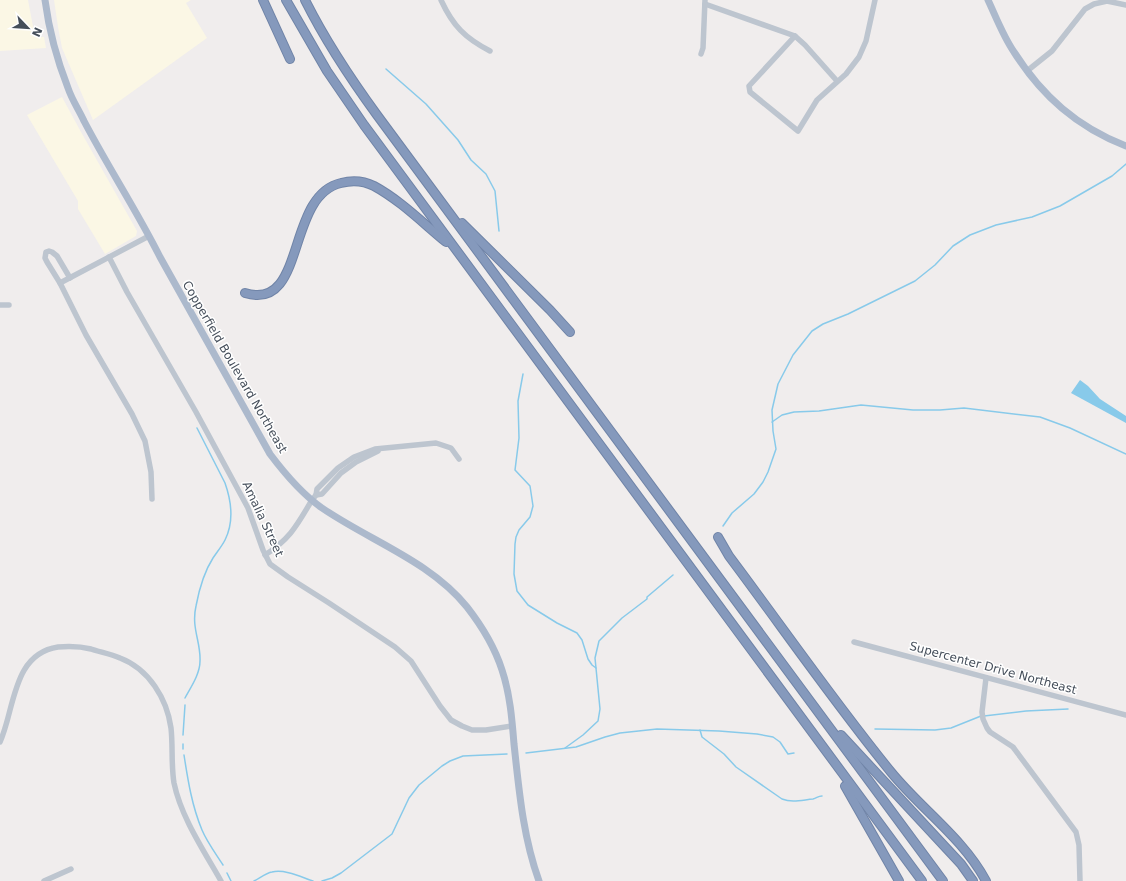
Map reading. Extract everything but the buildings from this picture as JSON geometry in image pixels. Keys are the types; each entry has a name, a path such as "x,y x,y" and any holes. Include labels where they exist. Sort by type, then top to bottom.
{"highway":[{"path":"263,0 290,59"},
{"path":"286,0 312,47 343,95 922,881"},
{"path":"305,0 325,37 356,85 943,881"},
{"path":"245,292 252,295 263,294 273,290 281,284 287,273 306,216 313,203 320,194 328,188 346,182 355,181 364,183 384,192 456,250"},
{"path":"444,206 550,310 570,332"},
{"path":"718,537 729,556 876,753 913,797 969,855 986,881"},
{"path":"817,709 961,864 972,881"},
{"path":"830,757 899,881"}],"main road":[{"name":"Copperfield Boulevard Northeast","path":"45,0 55,49 71,96 92,138 149,236 270,454 280,468 295,484 314,497 321,508 426,570 445,585 467,607 481,627 494,650 502,670 509,696 523,818 528,846 539,881"},
{"path":"988,0 1009,43 1027,71 1053,101 1096,133 1126,146"}],"street":[{"path":"441,0 445,9 462,32 476,44 490,51"},
{"path":"795,36 749,86 750,92 798,131 816,100 846,74 859,57 866,41 875,0"},
{"path":"1027,71 1052,51 1068,32 1079,15 1086,9 1094,4 1107,1 1126,5"},
{"path":"701,54 703,48 705,2 795,36 838,81"},
{"path":"60,283 149,236"},
{"path":"70,278 55,254 49,251 46,252 45,258 60,283 86,335 132,414 145,441 151,472 152,499"},
{"name":"Amalia Street","path":"110,257 248,508 265,555 270,564 378,635 411,661 440,706 451,720 472,730 486,730 512,726"},
{"path":"0,305 9,305"},
{"path":"265,555 280,545 293,532 314,497 316,489 338,468 354,457 375,449 436,443 450,448 459,460"},
{"name":"Supercenter Drive Northeast","path":"854,642 1126,715"},
{"path":"0,742 22,672 37,655 54,648 74,646 121,658 132,664 147,677 157,689 166,705 171,727 172,766 178,799 193,831 221,881"},
{"path":"986,678 982,705 984,723 990,732 1013,747 1076,832 1079,845 1080,881"},
{"path":"44,881 71,869"}],"shaded area":[{"path":"0,0 28,0 35,37 44,37 46,48 0,51"},
{"path":"54,0 191,0 186,3 207,38 93,120 62,48"},
{"path":"62,97 137,231 136,236 105,254 78,209 78,201 27,115"}],"water":[{"path":"1080,380 1100,399 1126,416 1126,423 1071,393"}],"waterway":[{"path":"386,69 426,104 458,140 471,160 486,174 495,191 499,231"},
{"path":"723,526 732,513 754,494 768,472 776,449 772,410 778,384 793,355 812,331 823,324 848,314 915,281 935,265 953,246 970,235 996,225 1032,217 1060,206 1112,176 1126,164"},
{"path":"523,374 518,401 519,438 515,470 530,486 533,506 530,517 519,530 516,537 514,574 517,591 528,605 557,623 577,633 582,640 588,659 596,668"},
{"path":"772,422 782,415 794,412 819,411 861,405 913,410 964,408 1040,417 1070,428 1126,454"},
{"path":"185,698 195,680 200,666 200,654 195,628 195,614 202,581 213,558 225,540 231,519 229,497 225,483 197,428"},
{"path":"565,748 583,735 598,721 600,709 595,658 599,641 622,618 647,599 647,597 673,575"},
{"path":"183,735 185,705"},
{"path":"984,716 1026,711 1068,709"},
{"path":"875,729 935,730 951,728 981,716"},
{"path":"526,753 576,747 620,733 657,729 757,734 773,737 780,742 788,754 794,753"},
{"path":"700,730 702,737 724,754 736,767 782,799 797,801 822,796"},
{"path":"183,744 183,749"},
{"path":"322,881 341,873 392,834 409,798 419,785 442,766 463,756 507,754"},
{"path":"184,755 191,793 202,830 206,839 223,865"},
{"path":"254,881 268,873 277,871 293,874 313,881"},
{"path":"227,873 231,881"}]}
